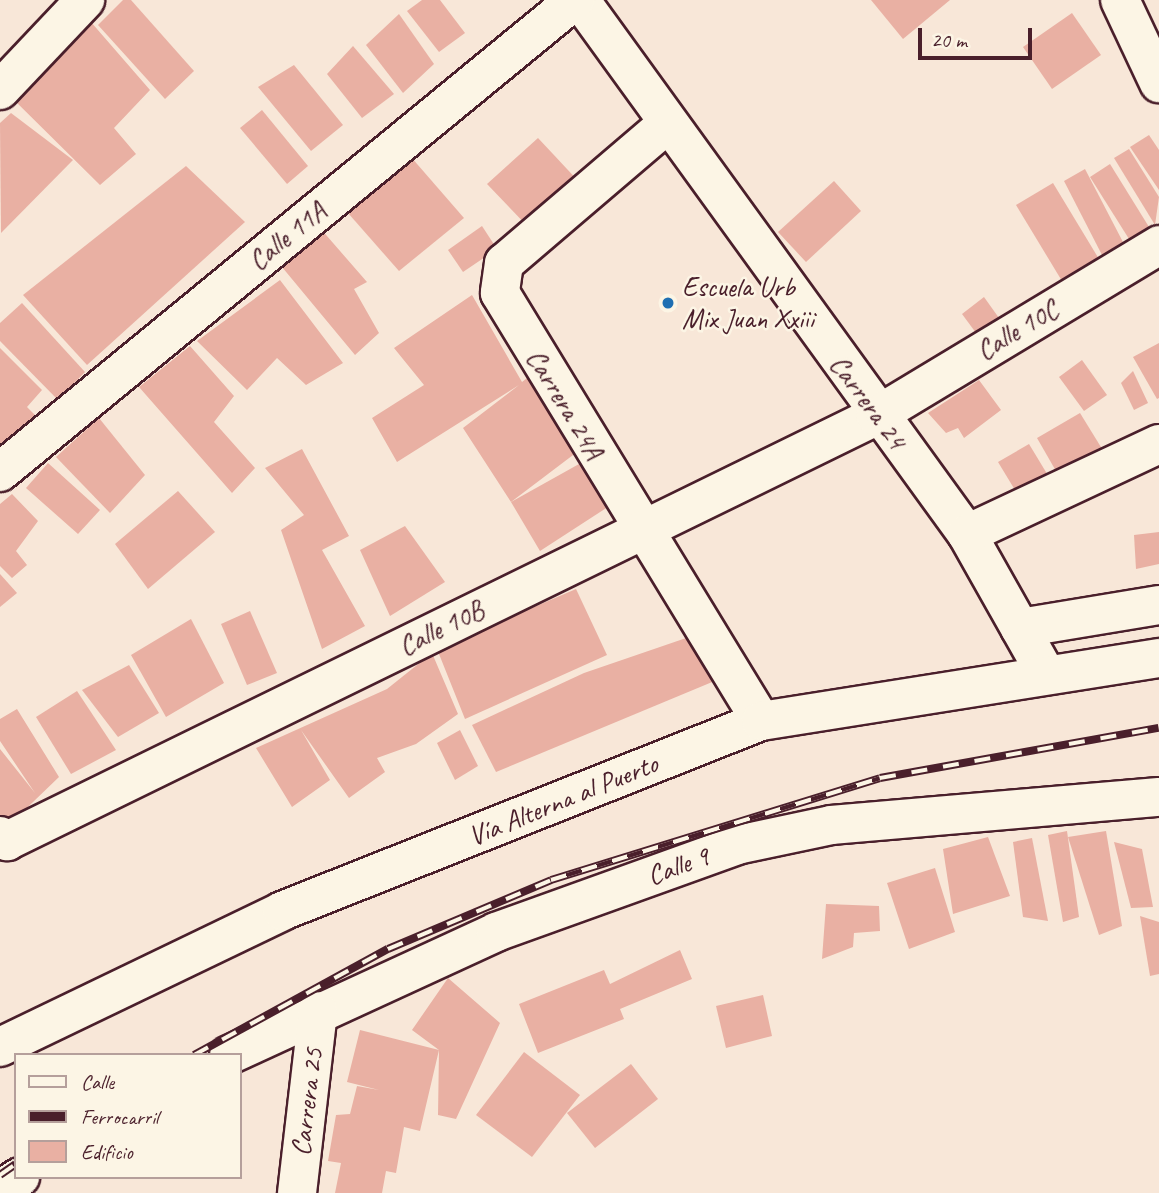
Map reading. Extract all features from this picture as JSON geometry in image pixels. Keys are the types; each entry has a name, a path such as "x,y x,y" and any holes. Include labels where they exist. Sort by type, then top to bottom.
{"street":[{"path":"0,90 85,0"},
{"name":"Carrera 24","path":"577,0 876,416 967,534 1046,674"},
{"name":"Calle 11A","path":"0,472 577,0"},
{"path":"1120,0 1159,83"},
{"name":"Carrera 24A","path":"667,124 504,263 500,293 761,722"},
{"name":"Calle 10C","path":"876,416 1159,245"},
{"name":"Calle 10B","path":"4,838 876,416"},
{"path":"967,534 1159,444"},
{"path":"1020,628 1159,605"},
{"name":"Vía Alterna al Puerto","path":"0,1046 282,911 761,722 1046,674 1159,658"},
{"name":"Calle 9","path":"233,1053 318,1011 496,932 737,845 831,825 1159,797"},
{"name":"Carrera 25","path":"297,1193 318,1011"},
{"path":"0,1190 17,1179"}],"building":[{"path":"123,0 131,0 194,71 165,99 98,25"},
{"path":"422,0 440,0 465,33 439,52 407,11"},
{"path":"871,0 950,0 903,39"},
{"path":"1072,13 1101,55 1052,89 1023,47"},
{"path":"84,14 150,90 114,128 136,154 100,185 8,94"},
{"path":"399,14 434,64 403,93 366,45"},
{"path":"353,46 394,94 362,118 327,74"},
{"path":"294,65 343,125 311,151 258,87"},
{"path":"262,110 308,166 287,184 240,128"},
{"path":"11,113 73,160 1,233 0,123"},
{"path":"1149,135 1159,150 1159,190 1130,147"},
{"path":"538,138 582,185 532,231 487,184"},
{"path":"1129,149 1159,197 1155,225 1114,158"},
{"path":"411,157 464,218 399,271 348,213"},
{"path":"1110,164 1149,227 1129,239 1090,177"},
{"path":"186,166 245,222 87,365 23,295"},
{"path":"1085,169 1124,244 1102,255 1064,181"},
{"path":"834,181 861,211 806,262 778,232"},
{"path":"1053,183 1102,264 1065,286 1016,205"},
{"path":"482,226 497,249 463,272 448,250"},
{"path":"320,228 367,282 354,289 379,333 355,355 277,261"},
{"path":"280,280 343,363 306,385 277,358 247,390 197,341"},
{"path":"472,295 522,382 531,375 581,449 511,502 463,428 519,385 397,462 372,418 424,385 394,348"},
{"path":"984,297 1004,325 982,341 962,314"},
{"path":"22,303 85,372 58,400 0,341 0,323"},
{"path":"1159,343 1159,398 1157,399 1133,357"},
{"path":"190,346 234,396 214,422 255,468 232,493 139,387"},
{"path":"0,348 42,390 27,407 37,417 0,451"},
{"path":"1082,360 1107,395 1084,411 1059,377"},
{"path":"1133,371 1148,403 1134,410 1121,383"},
{"path":"979,380 1001,410 964,438 958,428 946,433 928,413"},
{"path":"1080,413 1104,452 1060,478 1037,438"},
{"path":"99,418 145,475 110,513 56,457"},
{"path":"1029,444 1052,482 1021,500 998,462"},
{"path":"302,449 349,536 322,550 365,626 322,649 281,530 304,515 265,468"},
{"path":"588,459 614,503 540,551 511,502"},
{"path":"48,463 100,510 78,534 26,488"},
{"path":"178,491 215,532 148,589 115,544"},
{"path":"12,494 38,521 16,551 27,565 12,578 0,566 0,504"},
{"path":"405,526 445,582 390,616 360,550"},
{"path":"1159,532 1159,564 1136,569 1134,535"},
{"path":"0,574 17,593 0,607"},
{"path":"576,589 607,655 465,719 437,649"},
{"path":"250,611 277,673 247,685 221,624"},
{"path":"191,619 224,683 166,717 131,655"},
{"path":"692,636 717,680 496,772 472,725 584,673"},
{"path":"432,653 458,714 416,744 377,758 385,772 349,798 301,730 330,780 292,807 256,748 387,689"},
{"path":"129,665 159,713 118,737 82,690"},
{"path":"77,691 116,750 71,774 36,717"},
{"path":"17,709 59,777 7,827 0,820 0,749 35,793 0,741 0,719"},
{"path":"460,730 478,766 455,780 437,743"},
{"path":"1067,831 1079,917 1063,922 1048,835"},
{"path":"1106,831 1122,926 1099,935 1068,837"},
{"path":"988,837 1010,896 953,914 943,849"},
{"path":"1032,838 1048,921 1023,917 1013,842"},
{"path":"1114,842 1142,849 1153,907 1131,908"},
{"path":"935,868 955,932 909,949 887,883"},
{"path":"826,904 879,906 880,931 854,933 853,947 822,959"},
{"path":"1140,916 1159,922 1159,974 1150,976"},
{"path":"680,950 692,979 620,1009 624,1019 538,1053 519,1004 604,970 610,984"},
{"path":"448,978 500,1023 456,1119 438,1115 439,1050 412,1030"},
{"path":"763,995 772,1036 726,1048 716,1006"},
{"path":"360,1030 439,1050 420,1131 404,1127 396,1173 386,1171 382,1193 335,1193 341,1163 328,1161 336,1115 350,1114 357,1086 379,1090 347,1082"},
{"path":"524,1052 580,1095 532,1157 476,1115"},
{"path":"631,1064 658,1099 595,1148 567,1113"}],"railway":[{"path":"198,1053 388,949 551,880 880,778 1159,728"},
{"path":"0,1175 14,1165"}],"place":[{"name":"Escuela Urb Mix Juan Xxiii","path":"668,303"}]}
